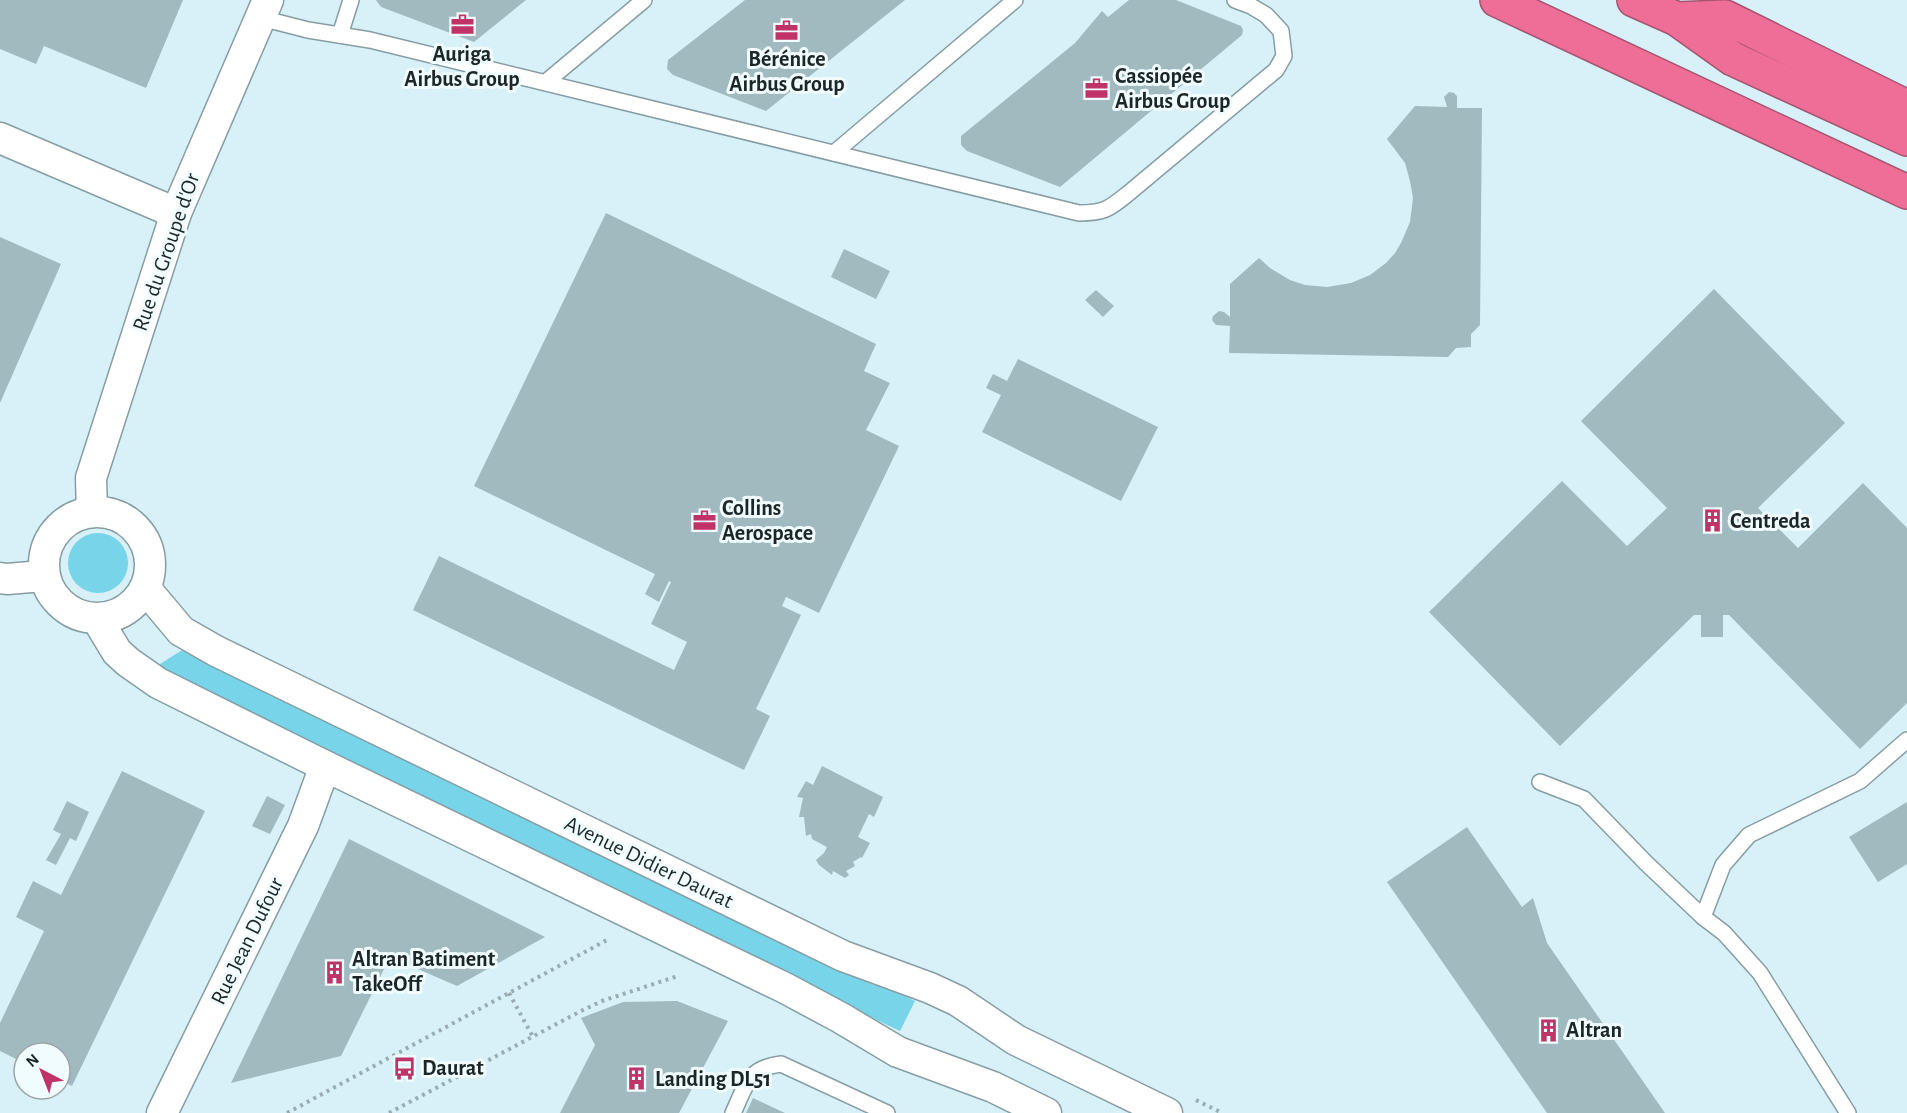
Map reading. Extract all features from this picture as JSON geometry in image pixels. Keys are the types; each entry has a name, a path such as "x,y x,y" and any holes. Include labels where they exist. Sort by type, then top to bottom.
{"highway":[{"path":"1497,0 1907,192"},
{"path":"1634,0 1677,19 1733,58 1907,139"},
{"path":"1677,19 1725,17 1907,106"}],"street":[{"name":"Rue du Groupe d'Or","path":"92,512 91,478 176,213 265,9"},
{"path":"0,138 176,213"},
{"path":"92,512 108,513 123,519 135,528 145,541 150,573 145,588 126,611 112,617 97,619 81,617 68,611 48,590 44,576 44,553 54,533 70,518 92,512"},
{"path":"0,578 44,576"},
{"name":"Avenue Didier Daurat","path":"145,588 181,631 216,651 843,956 930,988 958,1001 1016,1040 1167,1113"},
{"path":"97,619 117,652 158,683 784,988 898,1052 993,1087 1046,1113"},
{"name":"Rue Jean Dufour","path":"162,1113 303,826 325,766"}],"lane":[{"path":"340,35 351,0"},
{"path":"546,82 644,0"},
{"path":"834,153 1015,0"},
{"path":"265,9 340,35 546,82 1079,213 1099,213 1130,192 1276,70 1284,56 1281,32 1266,15 1234,0"},
{"path":"1703,917 1723,865 1749,835 1860,781 1907,740"},
{"path":"1540,782 1584,799 1646,863 1703,917 1724,933 1760,973 1848,1113"},
{"path":"733,1113 750,1076 766,1065 781,1064 887,1113"}],"path":[{"path":"287,1113 607,940"},
{"path":"389,1113 602,1001 678,976"},
{"path":"509,993 533,1037"}],"shaded area":[{"path":"98,533 115,538 123,546 128,563 123,580 115,588 98,593 81,588 73,580 68,563 73,546 81,538"},
{"path":"187,647 873,985 875,981 915,1001 900,1031 152,669"}],"building":[{"path":"0,0 183,0 146,88 44,46 36,64 0,49"},
{"name":"Auriga Airbus Group","path":"376,0 526,0 474,42 381,7"},
{"name":"Bérénice Airbus Group","path":"745,0 905,0 766,111 673,75 667,69 668,60"},
{"name":"Cassiopée Airbus Group","path":"1129,0 1176,0 1241,26 1242,35 1060,187 967,151 961,145 961,136 1075,43 1102,11 1108,17"},
{"path":"1449,92 1457,96 1457,108 1482,108 1480,325 1471,334 1471,347 1456,348 1448,357 1229,353 1230,326 1216,325 1212,320 1213,316 1219,311 1230,317 1230,284 1259,258 1290,280 1305,285 1327,287 1351,283 1370,275 1395,253 1410,222 1413,198 1405,163 1387,139 1415,106 1447,107 1444,97"},
{"name":"Collins Aerospace","path":"606,213 876,344 864,371 890,383 866,430 899,446 819,613 786,597 782,606 801,615 756,709 770,716 744,770 413,610 439,556 674,670 687,642 651,624 671,582 669,581 659,602 645,594 655,574 474,486"},
{"path":"0,237 61,264 0,403"},
{"path":"844,249 890,271 876,299 831,277"},
{"name":"Centreda","path":"1714,289 1845,423 1758,508 1798,548 1863,483 1907,528 1907,703 1860,749 1729,615 1723,615 1723,637 1701,637 1701,615 1694,615 1560,746 1429,612 1562,481 1627,546 1667,508 1581,421"},
{"path":"1096,290 1114,306 1103,317 1085,300"},
{"path":"1018,359 1158,427 1121,501 982,432 1001,395 986,388 993,374 1007,381"},
{"path":"822,766 883,797 874,817 869,814 858,837 870,843 862,858 853,862 855,866 846,871 849,875 845,878 833,871 832,875 819,865 816,860 827,847 812,839 811,834 806,836 804,817 799,817 803,798 797,797 806,781 813,785"},
{"path":"122,771 205,811 72,1086 72,1041 12,1041 12,1057 0,1051 0,1023 44,931 16,917 33,881 61,895"},
{"path":"267,796 285,805 270,834 252,826"},
{"path":"67,801 89,812 76,841 70,838 56,865 46,860 61,834 53,830"},
{"path":"1907,802 1907,864 1878,882 1849,837"},
{"name":"Altran","path":"1467,827 1522,907 1533,898 1547,943 1665,1113 1547,1113 1387,882"},
{"name":"Altran Batiment TakeOff","path":"349,839 545,937 457,986 390,957 341,1056 231,1083"},
{"name":"Landing DL51","path":"677,1001 728,1021 679,1113 560,1113 595,1045 581,1018 623,1002"},
{"path":"753,1098 785,1113 746,1113"}],"place":[{"name":"Auriga Airbus Group","path":"462,25"},
{"name":"Bérénice Airbus Group","path":"787,30"},
{"name":"Cassiopée Airbus Group","path":"1097,89"},
{"name":"Collins Aerospace","path":"704,521"},
{"name":"Centreda","path":"1712,521"},
{"name":"Altran Batiment TakeOff","path":"334,972"},
{"name":"Altran","path":"1548,1030"},
{"name":"Daurat","path":"404,1068"},
{"name":"Landing DL51","path":"637,1079"}]}
